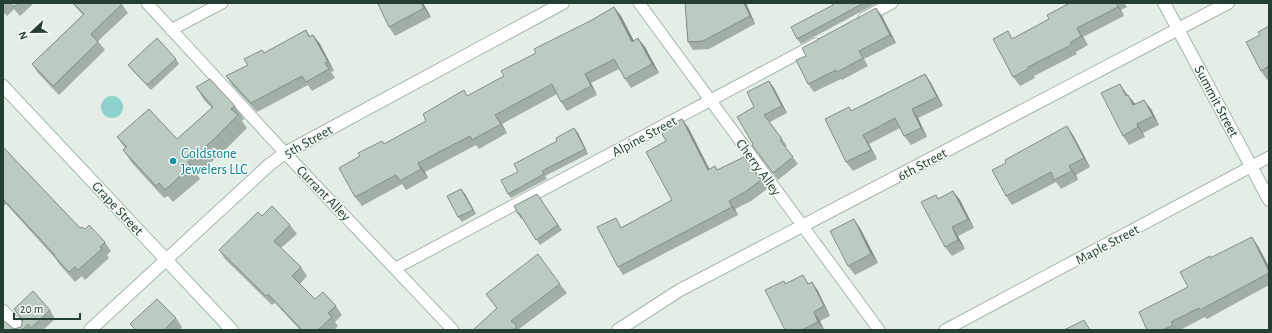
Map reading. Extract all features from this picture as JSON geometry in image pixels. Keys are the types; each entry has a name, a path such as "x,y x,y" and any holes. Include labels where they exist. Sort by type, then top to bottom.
{"street":[{"name":"5th Street","path":"90,330 269,165 285,153 563,3"},
{"name":"Summit Street","path":"1164,3 1269,200"},
{"name":"6th Street","path":"618,330 680,290 1228,3"},
{"name":"Grape Street","path":"3,86 232,330"},
{"path":"3,311 21,330"}],"lane":[{"name":"Currant Alley","path":"146,3 285,153 396,268 453,330"},
{"path":"171,30 222,3"},
{"name":"Cherry Alley","path":"640,3 802,227 879,330"},
{"path":"857,22 892,3"},
{"name":"Alpine Street","path":"396,268 822,40"},
{"name":"Maple Street","path":"945,330 1269,157"}],"water":[{"path":"108,96 116,96 123,103 123,111 116,118 108,118 101,111 101,103"}],"building":[{"path":"10,3 18,3 14,7"},
{"path":"73,3 122,4 91,34 98,42 53,86 32,64 84,14"},
{"path":"421,3 424,8 389,27 378,4"},
{"path":"685,3 744,3 750,16 703,41 688,42"},
{"path":"832,3 864,3 797,39 791,27 833,5"},
{"path":"1070,3 1116,3 1118,7 1077,28 1081,36 1070,43 1071,45 1028,67 1028,69 1013,77 993,39 1008,31 1012,39 1049,19 1047,15"},
{"path":"614,7 632,42 638,38 652,64 625,79 614,59 585,74 591,86 561,102 552,84 495,115 501,124 472,140 470,136 418,163 421,169 400,181 396,175 355,197 339,168 360,156 358,153 382,141 384,144 426,121 423,114 464,90 467,96 504,76 501,71 536,53 534,49 592,20"},
{"path":"876,8 890,35 859,51 863,58 837,72 836,70 808,84 796,60 806,56 802,48"},
{"path":"1269,26 1269,66 1261,71 1246,42 1260,35 1258,32"},
{"path":"306,30 309,37 313,35 328,62 325,63 329,69 306,82 302,76 251,103 226,76 248,65 244,59 262,50 264,53"},
{"path":"157,38 176,59 147,85 128,65"},
{"path":"925,74 937,97 912,109 921,128 904,136 895,118 863,135 871,150 846,162 825,119 849,107 851,111"},
{"path":"210,79 235,106 231,109 238,115 188,162 191,166 165,190 159,183 156,186 123,150 127,147 117,137 149,109 177,139 213,107 196,87"},
{"path":"769,81 782,106 764,115 793,157 773,173 752,145 753,144 737,117 754,107 747,92"},
{"path":"1120,84 1126,96 1128,95 1133,105 1144,100 1153,116 1137,124 1138,127 1123,136 1101,93"},
{"path":"682,119 708,170 715,166 717,170 744,157 761,180 745,192 729,201 732,207 618,267 597,227 616,218 621,228 672,200 646,152 666,141 660,130"},
{"path":"1067,126 1084,158 1069,166 1072,171 1054,180 1051,172 1006,196 992,170 1006,163 1005,160"},
{"path":"574,128 585,149 542,171 544,174 508,194 501,180 518,172 514,164 557,141 556,138"},
{"path":"3,147 80,228 82,227 85,229 89,225 105,242 100,247 102,249 78,270 75,267 69,272 3,199"},
{"path":"461,189 473,210 458,217 447,196"},
{"path":"953,191 968,219 952,227 958,240 945,247 921,202 936,195 938,199"},
{"path":"537,194 558,225 536,240 514,206"},
{"path":"272,206 290,225 274,241 301,267 292,276 315,299 323,292 336,306 328,313 332,317 318,330 302,330 268,294 266,296 219,250 258,212 262,216"},
{"path":"854,219 871,254 848,266 830,231"},
{"path":"1252,237 1269,273 1200,310 1199,308 1171,322 1173,325 1163,330 1147,330 1139,312 1188,287 1180,272 1210,256 1210,258"},
{"path":"538,254 560,284 511,321 517,326 513,330 473,330 497,308 486,294"},
{"path":"803,275 808,284 812,282 824,306 814,312 818,322 802,330 785,330 765,290 784,281 785,284"},
{"path":"33,291 50,310 31,328 28,324 22,330 3,330 3,320 14,329 21,327 23,320 14,309"},
{"path":"157,299 176,318 164,330 136,330 130,324"},
{"path":"1084,320 1090,330 1064,330"}],"place":[{"name":"Goldstone Jewelers LLC","path":"173,161"}]}
